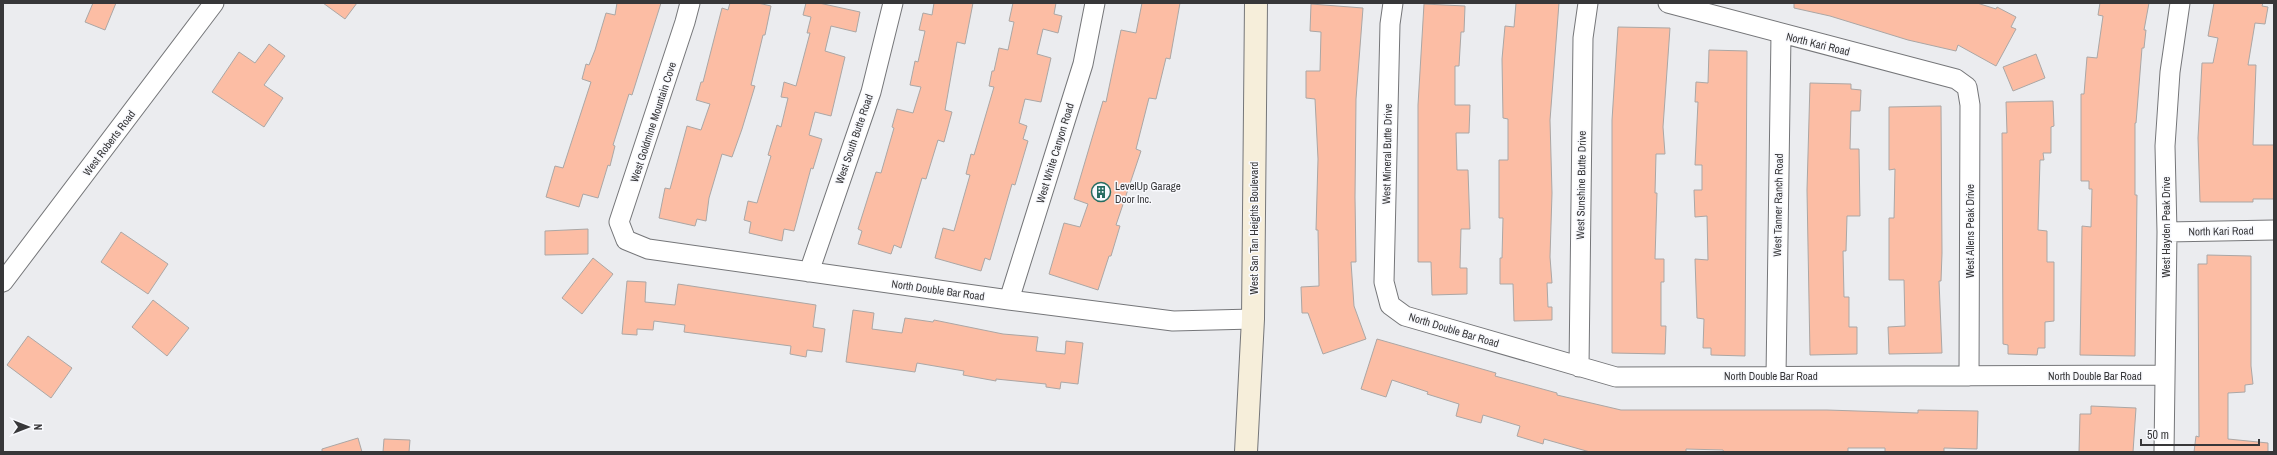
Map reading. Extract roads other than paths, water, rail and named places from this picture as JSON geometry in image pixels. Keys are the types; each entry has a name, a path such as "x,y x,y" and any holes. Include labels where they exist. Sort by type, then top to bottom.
{"street":[{"name":"West Goldmine Mountain Cove","path":"626,240 619,222 690,3"},
{"name":"West South Butte Road","path":"809,272 871,92 893,3"},
{"name":"West White Canyon Road","path":"1009,300 1083,64 1095,3"},
{"name":"West San Tan Heights Boulevard","path":"1246,452 1253,319 1256,3"},
{"name":"West Mineral Butte Drive","path":"1390,305 1384,282 1390,24 1393,3"},
{"name":"West Sunshine Butte Drive","path":"1579,367 1583,38 1588,3"},
{"name":"North Kari Road","path":"1668,3 1956,79 1967,87"},
{"name":"West Hayden Peak Drive","path":"2164,452 2167,232 2165,146 2170,72 2180,3"},
{"name":"West Roberts Road","path":"3,282 209,5"},
{"name":"West Tanner Ranch Road","path":"1776,376 1781,34"},
{"name":"West Allens Peak Drive","path":"1967,87 1970,105 1969,376"},
{"name":"North Kari Road","path":"2167,232 2274,230"},
{"name":"North Double Bar Road","path":"626,240 648,249 1009,300 1173,321 1253,319"},
{"name":"North Double Bar Road","path":"1390,305 1405,316 1616,377 2165,376"}],"place":[{"name":"LevelUp Garage Door Inc.","path":"1101,192"}]}
